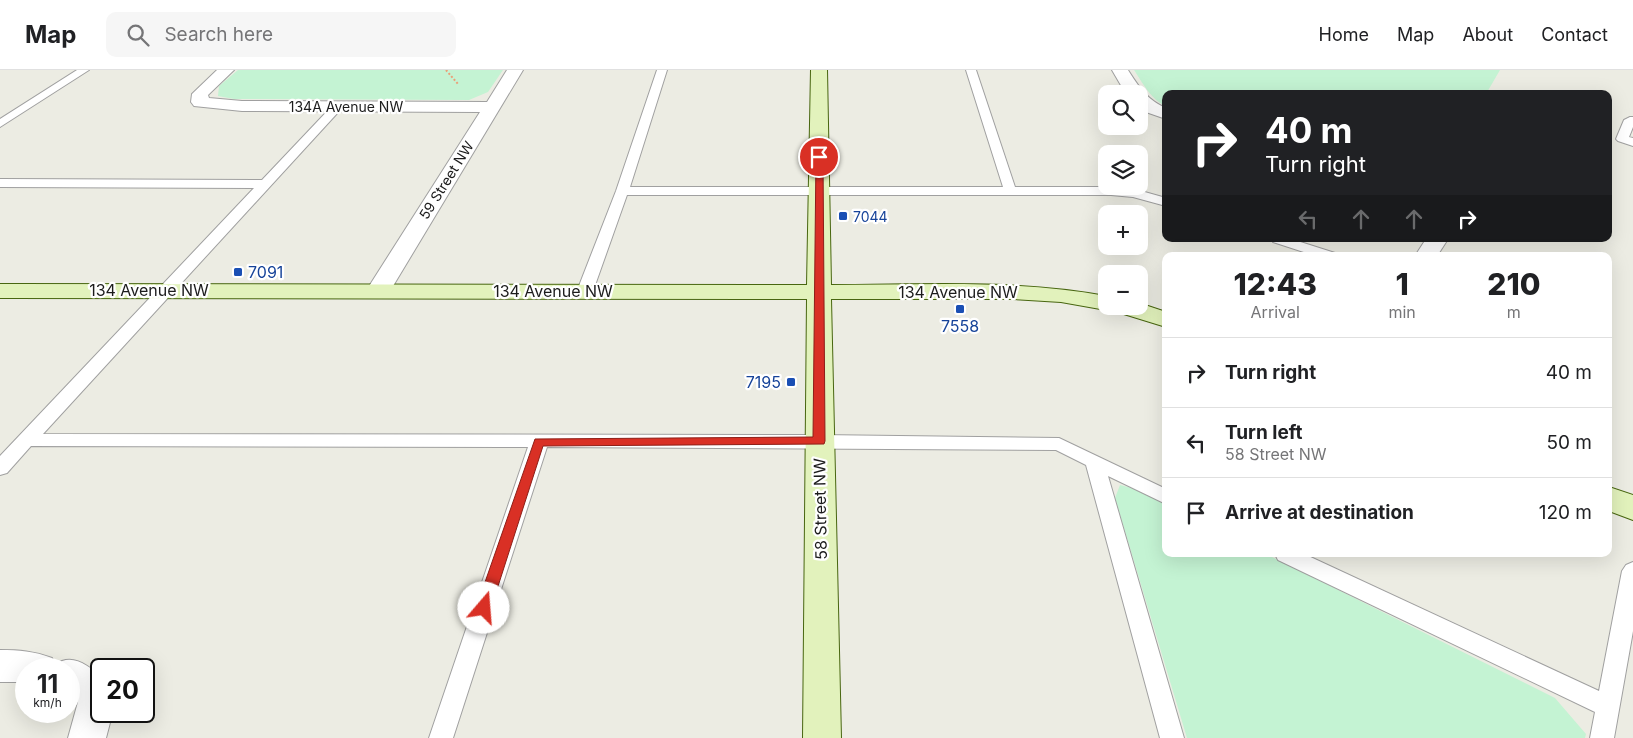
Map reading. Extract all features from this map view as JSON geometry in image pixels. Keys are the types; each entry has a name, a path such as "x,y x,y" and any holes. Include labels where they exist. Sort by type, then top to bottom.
{"street":[{"name":"134A Avenue NW","path":"226,70 200,94 200,102 242,106 492,106"},
{"name":"59 Street NW","path":"378,291 515,70"},
{"name":"58 Street NW","path":"819,70 819,441 822,738"},
{"path":"1120,70 1129,85"},
{"path":"1148,105 1162,112"},
{"name":"134 Avenue NW","path":"0,290 1012,292 1061,295 1098,301"},
{"path":"1148,314 1162,319"},
{"path":"1612,499 1633,508"},
{"path":"0,666 15,666"},
{"path":"83,686 87,738"}],"lane":[{"path":"0,124 84,70"},
{"path":"585,291 622,191 662,70"},
{"path":"971,70 1010,190"},
{"path":"0,468 168,290 263,184 338,106"},
{"path":"1633,120 1630,120 1622,139 1633,142"},
{"path":"0,183 263,184"},
{"path":"622,191 1111,191 1134,193 1162,201"},
{"path":"1287,242 1318,252"},
{"path":"26,440 819,441 1059,444 1162,495"},
{"path":"441,738 539,442"},
{"path":"1096,464 1172,738"},
{"path":"1291,557 1608,708"},
{"path":"1602,738 1633,571"}],"green space":[{"path":"238,70 503,70 488,92 469,100 234,99 218,96 219,86"},
{"path":"1134,70 1500,70 1488,90 1162,90 1162,104 1148,90 1148,85 1144,85"},
{"path":"1120,485 1136,489 1162,502 1162,557 1272,557 1555,698 1586,734 1585,738 1187,738 1115,498"}],"place":[{"name":"7044","path":"843,216"},
{"name":"7091","path":"238,272"},
{"name":"7558","path":"960,309"},
{"name":"7195","path":"791,382"}],"route":[{"path":"484,608 539,442 819,441 819,157"}]}
